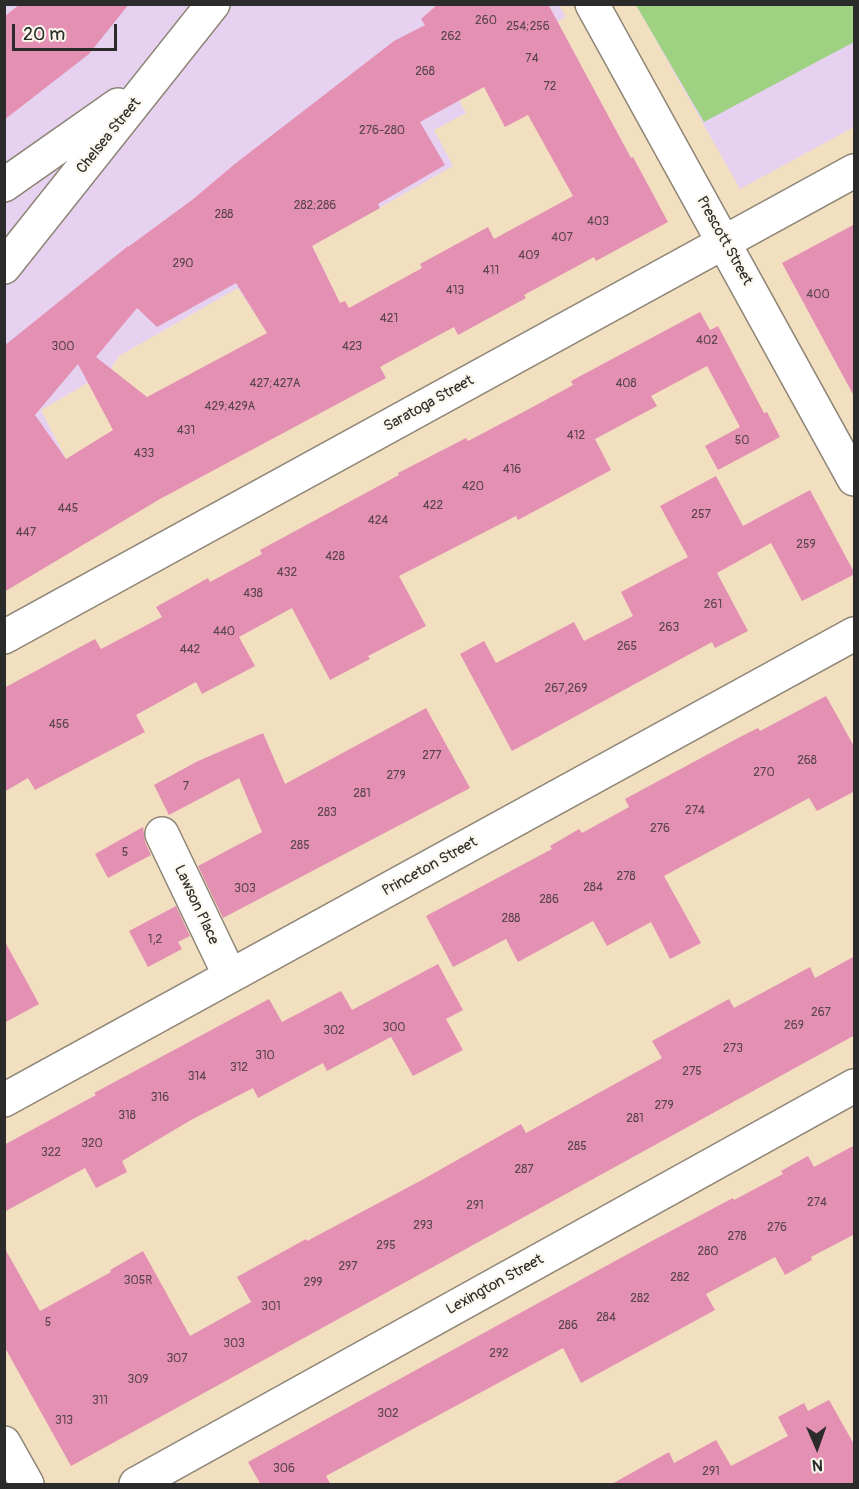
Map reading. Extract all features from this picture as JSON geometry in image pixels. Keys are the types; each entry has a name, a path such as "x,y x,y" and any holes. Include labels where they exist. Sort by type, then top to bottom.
{"street":[{"name":"Chelsea Street","path":"4,267 213,4"},
{"name":"Prescott Street","path":"592,4 855,479"},
{"path":"4,185 152,82"},
{"name":"Saratoga Street","path":"4,637 855,171"},
{"name":"Princeton Street","path":"4,1100 855,634"},
{"name":"Lawson Place","path":"162,834 230,976"},
{"name":"Lexington Street","path":"136,1485 182,1474 855,1086"},
{"path":"4,1443 27,1485"}],"shaded area":[{"path":"5,5 559,5 566,17 448,80 466,113 434,130 453,166 312,246 326,274 253,311 238,288 119,356 110,370 41,410 65,457 5,495"},
{"path":"636,5 854,5 854,127 740,189"}],"green space":[{"path":"636,5 854,5 854,42 704,122"}],"building":[{"path":"20,4 129,4 89,54 4,120 4,17"},
{"path":"438,4 548,4 668,222 596,261 594,257 524,295 526,298 458,335 454,327 380,367 386,378 160,499 4,592 4,346 128,246 192,200 236,163 394,41 425,25 421,19","holes":["484,87 505,127 528,115 573,196 494,239 488,227 420,264 422,268 349,308 345,301 340,303 312,246 380,208 378,204 445,165 420,122","236,283 267,333 147,397 96,357 137,308 157,327","78,364 113,430 66,459 35,415"]},
{"path":"855,224 855,398 782,263"},
{"path":"700,312 710,330 718,326 764,413 767,412 780,437 718,470 705,446 740,427 707,366 651,396 657,406 595,439 611,470 518,520 516,516 399,576 426,626 368,656 370,659 330,680 292,608 239,637 255,666 202,694 196,682 136,715 145,732 35,790 28,778 4,792 4,688 95,639 101,649 162,617 156,607 208,578 210,582 262,554 260,550 399,475 398,473 466,438 468,441 529,409 573,385 571,381"},
{"path":"716,476 743,526 810,490 855,574 802,601 771,543 717,573 748,631 715,648 712,642 512,751 460,654 484,641 496,663 574,622 584,641 633,616 621,592 688,557 660,506"},
{"path":"826,696 855,748 855,791 817,811 809,798 664,876 701,943 670,959 651,922 607,946 593,921 518,962 506,939 453,967 426,916 552,849 550,846 579,829 582,833 629,807 625,799 738,738 758,728 760,731"},
{"path":"426,708 470,788 223,918 198,866 262,832 239,778 169,815 154,785 198,761 263,733 285,784"},
{"path":"143,827 145,842 151,855 108,878 95,854"},
{"path":"176,906 190,936 178,942 182,949 148,967 129,931"},
{"path":"4,940 39,1004 4,1023"},
{"path":"855,956 855,1035 71,1466 4,1346 4,1247 40,1311 111,1272 110,1270 143,1251 190,1336 251,1302 237,1277 420,1181 521,1124 526,1133 662,1058 652,1041 729,999 734,1008 810,967 815,978"},
{"path":"438,964 463,1010 446,1019 463,1050 413,1076 391,1037 327,1071 323,1063 258,1098 253,1088 191,1120 122,1161 127,1172 96,1188 85,1168 4,1212 4,1145 96,1095 94,1093 269,999 282,1022 341,991 352,1010"},
{"path":"855,1145 855,1234 811,1257 812,1260 785,1275 775,1257 706,1294 715,1310 581,1383 563,1348 326,1476 331,1485 261,1485 248,1462 648,1243 783,1174 781,1171 808,1156 814,1167"},
{"path":"829,1400 855,1446 855,1485 610,1485 669,1452 674,1463 716,1440 731,1466 788,1436 778,1417 804,1403 808,1411"}]}
